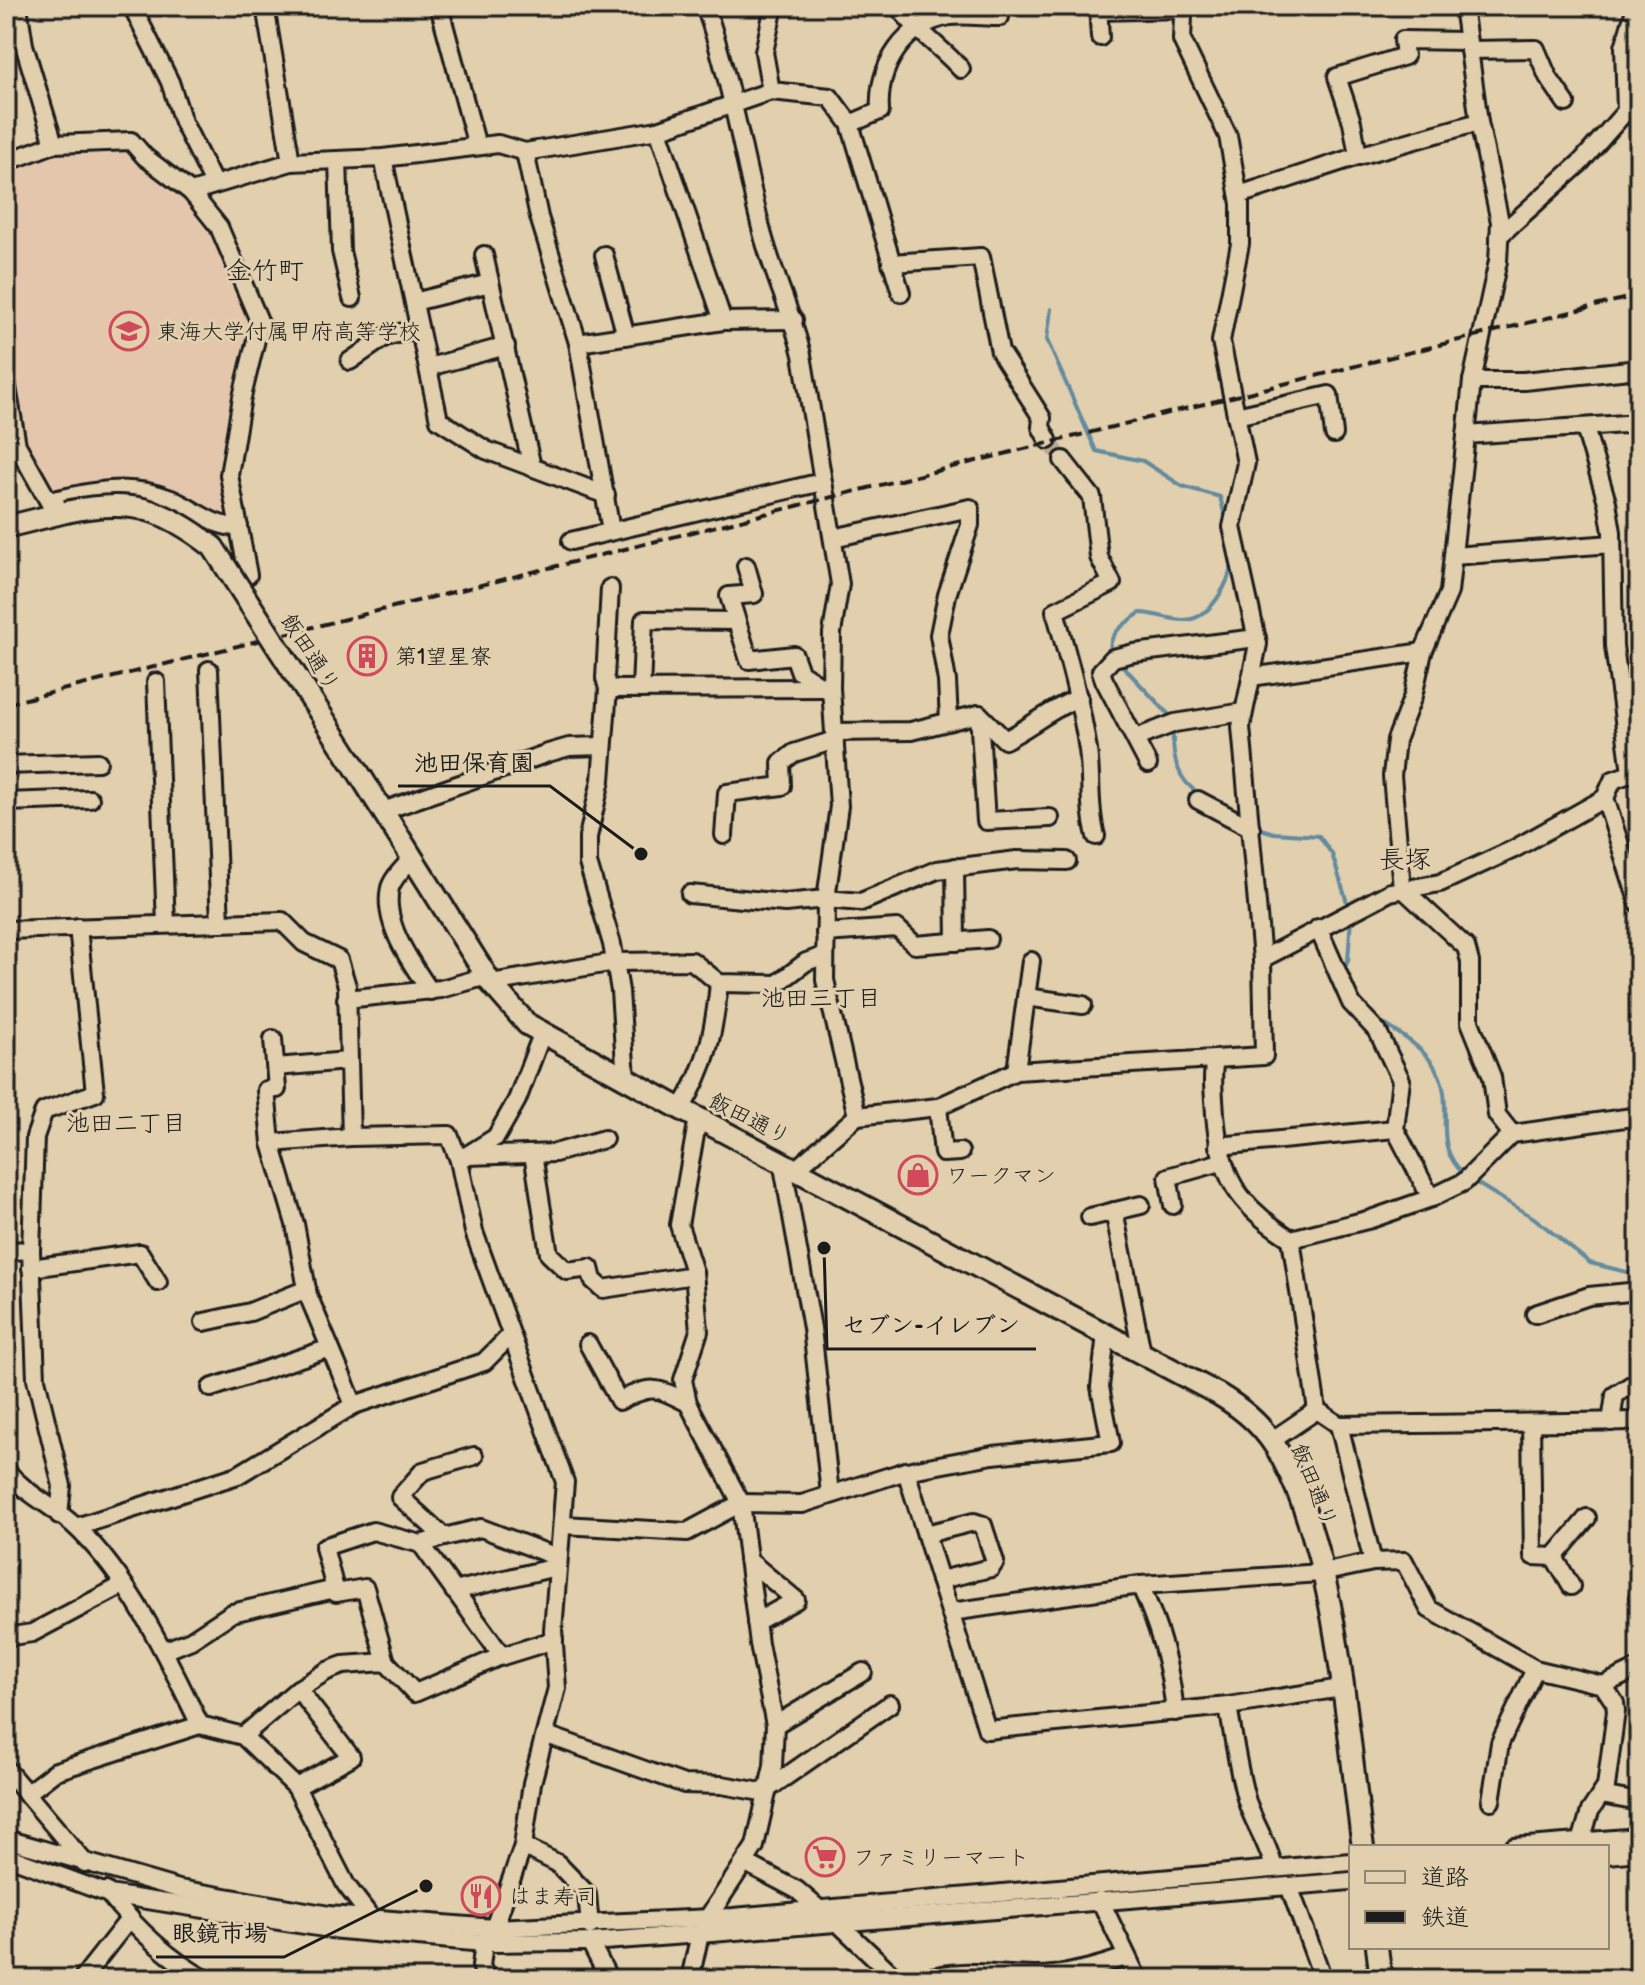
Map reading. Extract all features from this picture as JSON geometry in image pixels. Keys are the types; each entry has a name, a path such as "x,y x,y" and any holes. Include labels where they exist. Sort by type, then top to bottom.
{"main road":[{"name":"飯田通り","path":"6,527 57,509 100,505 147,508 187,527 213,547 510,1008 542,1034 1244,1409 1271,1441 1291,1477 1321,1573 1363,1845"},
{"path":"1377,1949 1381,1979"}],"street":[{"path":"18,6 24,45 54,144"},
{"path":"132,6 170,82 183,122 214,184"},
{"path":"265,6 291,162"},
{"path":"439,6 477,146"},
{"path":"705,6 763,236 794,320 840,584 832,633 830,689 839,806 826,899 823,956 838,1045 853,1088 857,1116"},
{"path":"771,91 764,52 774,6"},
{"path":"898,6 915,30 934,40 961,69"},
{"path":"1463,6 1479,122 1496,191 1499,236 1485,333 1472,381 1449,592 1423,652 1395,752 1392,776 1402,888 1466,947 1470,962 1470,1022 1492,1077 1497,1115 1512,1134"},
{"path":"1499,236 1581,162 1633,107 1624,47 1636,6"},
{"path":"830,1494 812,1328 789,1165 857,1116 938,1107 1016,1071 1264,1056 1262,959 1241,727 1257,660 1257,638 1232,527 1246,463 1221,341 1240,244 1239,195 1228,136 1182,40 1186,8 1098,8 1100,37"},
{"path":"850,124 880,111 878,90 891,53 915,30 953,15 1000,17"},
{"path":"1358,156 1352,122 1337,77 1405,56 1403,40 1536,49 1548,77 1566,103"},
{"path":"191,192 291,162 383,158 498,144 525,152 658,130 771,91 830,97 850,124 901,293"},
{"path":"1239,195 1358,156 1479,122"},
{"path":"658,130 723,321"},
{"path":"6,162 54,144 131,141 145,157 191,192 219,227 260,323 242,397 229,475 248,575"},
{"path":"525,152 539,217 578,343 611,531"},
{"path":"383,158 439,420 486,450 606,495"},
{"path":"338,160 341,251 352,298"},
{"path":"484,255 532,467"},
{"path":"604,255 626,336"},
{"path":"891,263 981,257 1000,352 1042,418 1041,427 1048,440"},
{"path":"414,302 490,283"},
{"path":"578,343 723,321 794,320"},
{"path":"350,361 385,337 419,328"},
{"path":"429,367 506,346"},
{"path":"1472,381 1524,381 1639,369"},
{"path":"6,381 17,445 57,509 101,489 143,490 194,509 219,527 239,527"},
{"path":"1236,416 1329,395 1334,434"},
{"path":"1466,435 1639,423"},
{"path":"1262,959 1402,888 1440,883 1514,849 1605,798 1613,780 1635,771 1614,646 1612,544 1607,502 1585,428"},
{"path":"1063,460 1092,497 1099,557 1112,583 1055,611 1079,698 1091,770 1089,810 1096,836"},
{"path":"571,541 822,482"},
{"path":"833,538 970,508 970,525 947,595 939,635 947,681 949,721"},
{"path":"1453,556 1612,544"},
{"path":"746,566 754,594 729,596 749,660 794,655 800,672 830,689"},
{"path":"610,588 605,678 608,689 601,780 588,837 588,863 615,962 626,1079"},
{"path":"641,689 644,620 737,621"},
{"path":"1148,764 1104,680 1101,671 1106,664 1113,658 1134,653 1257,638"},
{"path":"1251,677 1423,652"},
{"path":"209,670 220,923"},
{"path":"156,682 166,924"},
{"path":"608,689 830,689"},
{"path":"979,714 1005,740 1043,721 1064,703 1079,698"},
{"path":"1136,738 1175,723 1243,712"},
{"path":"724,835 727,793 782,786 781,763 794,753 835,736 911,731 979,714"},
{"path":"979,714 986,821 1050,818"},
{"path":"383,811 558,750 602,746"},
{"path":"6,765 98,762"},
{"path":"1605,798 1639,904"},
{"path":"6,802 90,799"},
{"path":"1198,800 1251,828"},
{"path":"412,858 391,886 389,900 401,943 430,991"},
{"path":"690,894 785,903 826,899 861,902 896,889 920,875 955,867 1017,860 1067,861"},
{"path":"955,867 956,942"},
{"path":"6,930 282,921 304,943 339,960 347,986 351,1137"},
{"path":"59,1515 62,1486 36,1379 31,1259 35,1137 44,1111 95,1093 78,927"},
{"path":"825,933 897,928 915,945 988,939"},
{"path":"1318,928 1351,1003 1378,1032 1401,1080 1395,1129 1431,1198"},
{"path":"346,999 430,991 489,979 615,962 692,961 719,983 777,984 806,962 823,956"},
{"path":"1016,1071 1031,961"},
{"path":"690,1979 703,1927 755,1846 768,1791 775,1725 756,1622 741,1503 688,1403 683,1380 699,1331 694,1275 679,1225 689,1113 715,1025 719,983"},
{"path":"1026,997 1083,1005"},
{"path":"462,1158 496,1137 517,1100 542,1034"},
{"path":"273,1039 277,1089 266,1090 271,1143 295,1224 307,1289 354,1405"},
{"path":"1215,1059 1212,1073 1219,1154 1229,1181 1257,1218 1291,1239 1371,1219 1431,1198 1464,1182 1512,1134 1639,1116"},
{"path":"276,1067 348,1061"},
{"path":"938,1107 943,1153 960,1152"},
{"path":"1173,1205 1168,1177 1219,1154 1395,1129"},
{"path":"271,1143 351,1137 449,1135 462,1158 474,1232 565,1482 563,1525 556,1562 554,1640 557,1688 532,1783 523,1846 494,1928 484,1943 481,1966 487,1979"},
{"path":"462,1158 555,1153 604,1139"},
{"path":"533,1154 549,1254 567,1271 590,1268 593,1280 603,1289 694,1275"},
{"path":"1090,1217 1141,1205"},
{"path":"1114,1211 1142,1353"},
{"path":"1291,1239 1317,1410 1339,1425 1639,1421"},
{"path":"6,1250 31,1259 140,1253 158,1282"},
{"path":"204,1322 250,1312 307,1289"},
{"path":"1535,1314 1589,1296 1639,1291"},
{"path":"563,1525 687,1532 741,1503 784,1506 906,1471 993,1455 1111,1443 1100,1387 1106,1334"},
{"path":"76,1527 238,1475 354,1405 484,1362 510,1336"},
{"path":"588,1344 619,1401 646,1388 659,1388 688,1403"},
{"path":"211,1388 330,1348"},
{"path":"1611,1422 1615,1395 1639,1380"},
{"path":"1271,1441 1317,1410"},
{"path":"1531,1423 1533,1556 1554,1557"},
{"path":"1339,1425 1373,1562"},
{"path":"444,1537 400,1497 423,1471 474,1456"},
{"path":"6,1470 20,1488 76,1527 123,1585 164,1651 200,1725"},
{"path":"906,1471 987,1730 1228,1706 1341,1688"},
{"path":"1554,1557 1587,1518"},
{"path":"926,1534 974,1522 983,1525 995,1562 991,1568 940,1580"},
{"path":"554,1640 502,1656 415,1693 386,1662 365,1588 336,1593 324,1547 373,1531 421,1544 481,1528 519,1540 556,1562"},
{"path":"421,1544 502,1656"},
{"path":"1554,1557 1571,1586"},
{"path":"748,1560 796,1600 756,1622"},
{"path":"951,1612 1140,1585 1321,1573 1373,1562 1404,1561 1429,1609 1535,1669 1603,1685 1639,1668"},
{"path":"454,1591 556,1562"},
{"path":"6,1637 32,1633 123,1585"},
{"path":"1140,1585 1160,1627 1170,1666 1175,1712"},
{"path":"164,1651 191,1640 232,1613 335,1589"},
{"path":"243,1736 298,1689 343,1665 386,1662"},
{"path":"1491,1801 1500,1743 1535,1669"},
{"path":"775,1725 863,1672"},
{"path":"1581,1842 1590,1811 1606,1787 1616,1711 1615,1703 1603,1685"},
{"path":"296,1787 351,1757 298,1689"},
{"path":"547,1735 684,1784 768,1791 890,1704"},
{"path":"1228,1706 1247,1801 1257,1829 1272,1854 1274,1869"},
{"path":"26,1794 56,1771 200,1725 243,1736 296,1787 346,1885 372,1919"},
{"path":"6,1769 130,1918 182,1966 205,1979"},
{"path":"1601,1795 1639,1802"},
{"path":"1541,1845 1639,1837"},
{"path":"6,1839 86,1865 179,1889 372,1919 590,1934"},
{"path":"523,1846 557,1863 587,1894 590,1934 609,1979"},
{"path":"1609,1855 1639,1852"},
{"path":"6,1856 109,1894 330,1929 484,1943 703,1927 837,1922 1349,1881"},
{"path":"703,1927 819,1909 1349,1862"},
{"path":"746,1863 797,1890 819,1909"},
{"path":"1289,1886 1323,1979"},
{"path":"1100,1900 1138,1979"},
{"path":"82,1979 130,1918"},
{"path":"837,1922 895,1977 902,1979"},
{"path":"925,1979 949,1971 1053,1975 1126,1957"}],"shaded area":[{"name":"東海大学付属甲府高等学校","path":"104,144 134,149 178,187 213,228 252,320 252,342 233,416 233,519 221,521 106,482 105,478 50,491 19,432 6,346 6,167 36,155"}],"waterway":[{"path":"1051,309 1047,340 1096,451 1143,461 1182,486 1220,497 1226,520"},
{"path":"1112,655 1110,648 1114,636 1140,613 1184,620 1202,614 1223,589 1232,561"},
{"path":"1118,661 1172,718"},
{"path":"1173,730 1174,750 1181,775 1201,795"},
{"path":"1257,828 1274,833 1319,836 1332,854 1349,909"},
{"path":"1343,970 1348,961 1351,917"},
{"path":"1376,1019 1402,1035 1432,1062 1445,1098 1448,1151 1466,1176"},
{"path":"1473,1181 1534,1218 1590,1263 1639,1275"}],"tunnel":[{"path":"1048,440 1063,460"}],"railway":[{"path":"6,704 1639,295"}],"place":[{"name":"東海大学付属甲府高等学校","path":"129,331"},
{"name":"第1望星寮","path":"367,656"},
{"name":"池田保育園","path":"641,854"},
{"name":"ワークマン","path":"918,1175"},
{"name":"セブン-イレブン","path":"824,1248"},
{"name":"ファミリーマート","path":"825,1857"},
{"name":"眼鏡市場","path":"426,1886"},
{"name":"はま寿司","path":"481,1896"}],"district":[{"name":"金竹町","path":"265,270"},
{"name":"長塚","path":"1405,859"},
{"name":"池田三丁目","path":"821,998"},
{"name":"池田二丁目","path":"126,1123"}]}
